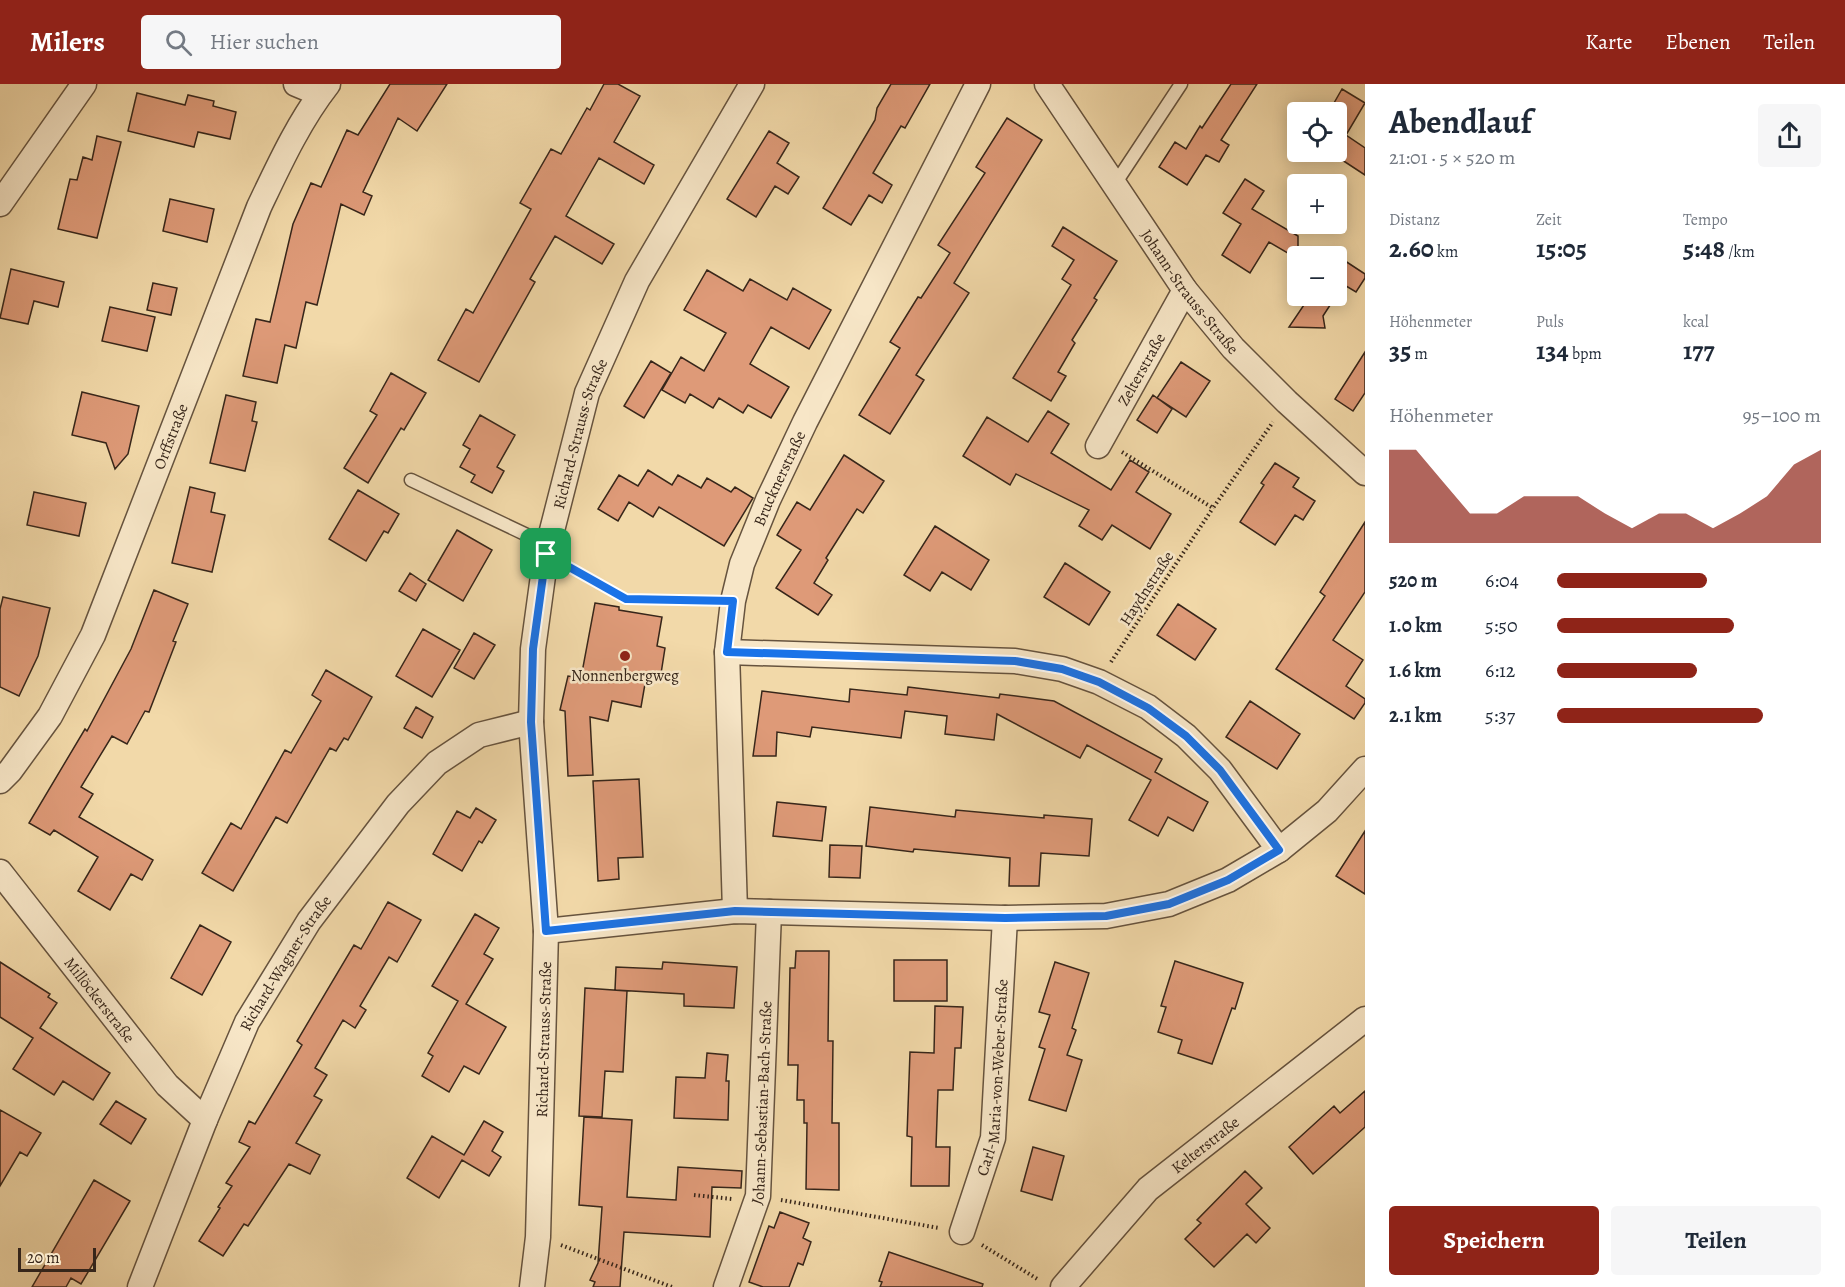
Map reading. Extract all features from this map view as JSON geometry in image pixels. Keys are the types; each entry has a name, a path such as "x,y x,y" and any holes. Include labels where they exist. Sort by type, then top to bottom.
{"street":[{"path":"0,204 84,84"},
{"path":"296,84 324,89"},
{"name":"Richard-Strauss-Straße","path":"532,1287 538,1237 546,931 531,722 533,649 547,549 587,393 637,281 752,84"},
{"name":"Brucknerstraße","path":"735,911 727,652 733,601 742,564 777,480 978,84"},
{"name":"Johann-Strauss-Straße","path":"1047,84 1185,290 1233,348 1287,402 1365,472"},
{"name":"Orffstraße","path":"0,781 10,771 50,716 93,634 259,207 290,144 324,89"},
{"name":"Zelterstraße","path":"1098,447 1185,290"},
{"path":"727,652 1015,661 1062,669 1099,682 1148,708 1186,736 1220,770 1279,850"},
{"name":"Richard-Wagner-Straße","path":"140,1287 205,1120 247,1022 309,921 398,804 438,763 479,735 531,722"},
{"path":"546,931 735,911 1005,918 1106,916 1169,904 1228,880 1279,850 1328,811 1365,769"},
{"name":"Millöckerstraße","path":"0,872 167,1085 205,1120"},
{"name":"Johann-Sebastian-Bach-Straße","path":"726,1287 757,1198 769,912"},
{"name":"Carl-Maria-von-Weber-Straße","path":"962,1232 993,1138 1005,918"},
{"name":"Kelterstraße","path":"1052,1284 1148,1189 1365,1019"}],"lane":[{"path":"1115,184 1181,84"},
{"path":"411,480 547,549"}],"path":[{"name":"Haydnstraße","path":"1099,682 1213,508 1287,402"},
{"path":"1098,447 1126,453 1213,508"},
{"path":"547,549 626,599 733,601"},
{"path":"694,1195 757,1198 962,1232 1052,1284"},
{"path":"538,1237 672,1287"}],"building":[{"path":"390,84 447,84 417,131 398,118 363,192 372,196 364,215 341,204 317,305 306,302 296,348 285,345 277,383 243,376 256,319 270,322 293,224 311,183 321,187 347,130 358,135"},
{"path":"604,84 618,84 640,96 614,142 654,165 644,184 599,158 566,216 614,244 602,264 555,236 530,279 535,282 479,382 438,360 466,309 473,313 531,209 520,203 551,149 561,154 587,108 590,110"},
{"path":"891,84 930,84 905,128 901,126 873,173 892,185 882,203 869,195 851,225 823,208 875,120 877,108"},
{"path":"1231,84 1257,84 1221,140 1229,145 1219,162 1206,155 1187,185 1159,167 1175,142 1186,149"},
{"path":"1342,89 1365,103 1347,133 1347,102 1335,102"},
{"path":"137,93 185,105 188,95 214,101 213,106 236,112 230,139 198,132 194,147 128,131"},
{"path":"1007,118 1042,140 954,283 969,293 916,375 924,380 890,434 859,415 900,348 890,342 918,297 921,298 950,253 938,245 985,173 976,167"},
{"path":"769,131 789,143 777,163 799,177 788,194 775,186 756,217 727,199"},
{"path":"97,136 121,142 97,238 58,229 70,179 77,180 83,157 92,160"},
{"path":"1347,136 1365,148 1365,175 1345,162 1347,162"},
{"path":"1245,179 1264,191 1252,209 1287,230 1287,234 1298,236 1298,246 1287,246 1287,253 1269,242 1250,273 1222,255 1241,224 1223,213"},
{"path":"170,199 214,209 207,242 163,231"},
{"path":"1063,227 1117,261 1094,298 1097,300 1072,340 1075,343 1058,372 1066,376 1051,401 1013,378 1071,285 1062,279 1074,260 1052,246"},
{"path":"1347,262 1365,274 1356,292 1347,287"},
{"path":"11,269 64,282 58,307 34,301 28,324 0,318"},
{"path":"707,270 743,291 750,279 787,300 793,288 831,310 809,349 771,327 750,364 789,387 771,418 748,405 743,413 719,398 713,408 690,394 685,403 662,390 681,357 704,371 726,333 684,310"},
{"path":"153,283 177,288 171,315 147,310"},
{"path":"1303,306 1330,306 1323,316 1325,328 1289,327"},
{"path":"110,307 155,317 147,351 102,341"},
{"path":"1365,352 1365,393 1353,411 1335,399"},
{"path":"651,361 671,373 644,418 624,406"},
{"path":"1181,362 1210,381 1186,417 1157,398"},
{"path":"391,373 426,393 404,430 401,428 368,483 344,468 377,415 370,411"},
{"path":"82,392 139,406 128,454 115,469 106,443 72,435"},
{"path":"226,395 256,402 252,421 257,422 245,471 210,463"},
{"path":"1153,395 1172,409 1157,433 1137,420"},
{"path":"1048,411 1069,424 1051,453 1111,490 1130,460 1149,472 1136,492 1171,514 1150,549 1112,525 1102,540 1079,526 1089,510 1016,474 1010,485 963,456 987,417 1028,442"},
{"path":"480,415 515,435 497,467 504,471 492,493 471,482 475,475 460,467 470,449 463,445"},
{"path":"844,455 884,481 863,513 857,509 826,558 828,560 814,583 832,595 818,615 776,588 801,550 777,535 797,502 810,510"},
{"path":"1275,463 1299,478 1293,487 1315,501 1303,520 1295,515 1275,545 1240,522 1264,485 1261,483"},
{"path":"648,470 672,485 678,475 701,488 707,478 731,492 735,487 753,498 724,546 659,507 653,517 629,502 618,521 598,509 619,475 638,486"},
{"path":"190,487 215,493 211,512 225,515 212,572 172,563"},
{"path":"358,490 399,514 388,533 384,531 366,561 329,539"},
{"path":"34,492 86,503 79,536 27,525"},
{"path":"1365,522 1365,592 1333,640 1363,660 1346,686 1365,699 1365,703 1354,719 1276,669 1325,596 1320,592"},
{"path":"935,526 989,560 971,590 942,572 930,591 904,575"},
{"path":"457,530 492,550 463,601 428,580"},
{"path":"1065,563 1110,592 1089,625 1044,597"},
{"path":"410,573 426,584 416,601 399,591"},
{"path":"154,590 188,604 173,641 176,642 149,712 145,711 127,744 112,736 81,787 93,794 79,817 153,860 142,880 131,874 110,910 78,891 98,857 54,830 50,835 29,823 85,729 87,731 131,649"},
{"path":"3,597 50,608 38,656 19,696 0,687 0,609"},
{"name":"Nonnenbergweg","path":"595,603 619,607 619,610 662,617 657,646 665,648 660,680 646,678 641,707 612,701 608,721 590,717 593,775 568,776 565,711 560,710 568,676 581,678"},
{"path":"1178,604 1216,629 1195,660 1157,635"},
{"path":"423,629 460,650 432,697 396,676"},
{"path":"474,633 495,645 474,679 454,668"},
{"path":"326,670 372,697 348,740 344,738 336,751 330,748 287,823 276,817 233,891 202,873 231,823 241,829 285,750 291,753 321,701 312,695"},
{"path":"908,687 999,698 1000,694 1054,701 1162,759 1155,772 1208,802 1193,831 1168,817 1158,836 1129,820 1151,780 1087,745 1080,758 997,714 994,740 945,734 947,716 905,711 901,738 812,727 810,737 777,732 776,756 753,756 762,691 849,702 850,689 907,695"},
{"path":"1250,701 1300,734 1277,769 1226,737"},
{"path":"416,707 433,717 422,738 404,728"},
{"path":"639,779 643,857 618,858 619,879 598,881 593,781"},
{"path":"777,802 826,807 822,841 773,836"},
{"path":"870,807 955,817 956,810 1044,818 1044,815 1092,819 1089,856 1041,853 1039,886 1009,886 1010,858 914,849 913,852 866,846"},
{"path":"476,808 496,820 482,843 479,841 462,871 433,854 457,811 470,818"},
{"path":"1365,831 1365,894 1336,876"},
{"path":"830,845 862,846 860,878 829,877"},
{"path":"388,902 421,920 397,962 389,957 360,1006 366,1010 355,1028 343,1020 315,1068 327,1075 314,1096 322,1100 296,1143 320,1155 310,1174 289,1164 248,1226 244,1224 223,1256 199,1241 232,1186 226,1183 250,1147 239,1142 249,1121 255,1124 302,1045 297,1041 354,945 361,949"},
{"path":"475,914 499,928 484,954 493,959 466,1004 506,1027 479,1074 464,1066 449,1092 422,1076 433,1056 428,1053 458,1001 432,986"},
{"path":"200,925 231,942 202,995 171,978"},
{"path":"796,951 829,951 828,1041 833,1041 832,1123 839,1123 839,1190 806,1189 807,1123 804,1123 804,1100 797,1100 798,1065 788,1065 790,968 795,968"},
{"path":"894,960 947,960 947,1001 894,1001"},
{"path":"1175,961 1243,983 1235,1009 1232,1008 1212,1064 1178,1053 1182,1040 1158,1032 1166,1007 1161,1006"},
{"path":"0,962 50,994 48,997 57,1003 40,1028 110,1073 93,1100 63,1081 54,1095 13,1069 33,1038 0,1017"},
{"path":"663,962 737,967 734,1008 684,1006 684,994 615,990 616,967 662,969"},
{"path":"1055,962 1089,973 1072,1028 1076,1030 1067,1055 1082,1060 1066,1111 1029,1100 1045,1049 1039,1047 1050,1015 1039,1012"},
{"path":"585,988 627,991 623,1072 605,1071 602,1117 579,1116"},
{"path":"935,1006 963,1007 961,1048 955,1048 953,1090 938,1090 936,1147 950,1147 949,1186 911,1186 912,1137 907,1136 910,1052 934,1053"},
{"path":"707,1053 728,1055 726,1081 729,1081 728,1120 674,1118 676,1077 705,1078"},
{"path":"1365,1091 1365,1127 1313,1174 1289,1147 1334,1106 1340,1113"},
{"path":"116,1101 146,1119 131,1144 100,1124"},
{"path":"0,1110 41,1133 27,1156 20,1152 0,1186"},
{"path":"584,1117 632,1120 627,1197 676,1200 678,1167 742,1171 741,1188 712,1187 710,1237 624,1232 620,1287 593,1287 595,1282 590,1280 598,1263 602,1207 579,1205"},
{"path":"484,1121 503,1132 492,1151 501,1157 489,1176 462,1160 439,1198 407,1178 432,1136 464,1155"},
{"path":"1033,1147 1064,1156 1052,1200 1021,1191"},
{"path":"1245,1171 1262,1188 1246,1204 1270,1228 1256,1243 1247,1234 1214,1267 1185,1239 1201,1223 1197,1220"},
{"path":"94,1180 130,1201 81,1284 71,1278 66,1287 32,1287"},
{"path":"780,1212 809,1223 803,1238 811,1242 803,1265 798,1263 789,1287 763,1287 749,1282 769,1226 774,1228"},
{"path":"889,1252 983,1284 982,1287 880,1287 882,1282 879,1281"}],"place":[{"name":"Nonnenbergweg","path":"625,656"}],"route":[{"path":"546,554 626,599 733,601 727,652 1015,661 1062,669 1099,682 1148,708 1186,736 1220,770 1279,850 1228,880 1169,904 1106,916 1005,918 735,911 546,931 531,722 533,649 546,554"}]}
